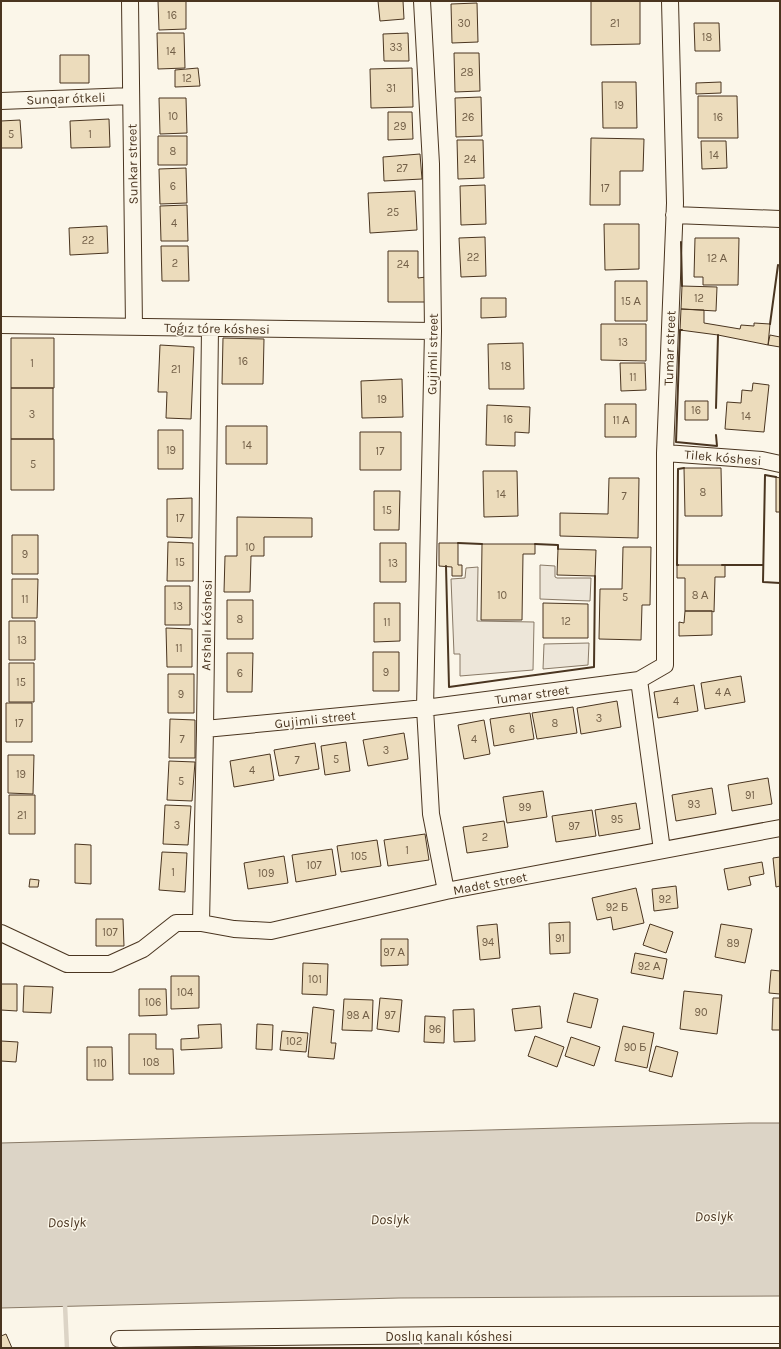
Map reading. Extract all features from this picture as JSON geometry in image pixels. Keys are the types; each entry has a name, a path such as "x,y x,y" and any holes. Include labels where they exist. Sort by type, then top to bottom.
{"street":[{"name":"Sunkar street","path":"130,1 134,327"},
{"name":"Gujimli street","path":"422,1 431,164 434,332 425,708 431,814 446,891"},
{"name":"Tumar street","path":"425,708 639,680 665,665 665,453 674,215 670,1"},
{"name":"Sunqar ótkeli","path":"1,101 131,96"},
{"path":"674,215 780,219"},
{"name":"Toǵız tóre kóshesi","path":"1,325 434,332"},
{"name":"Arshalı kóshesi","path":"201,923 210,328"},
{"name":"Tilek kóshesi","path":"665,453 762,460 780,464"},
{"path":"639,680 662,850"},
{"name":"Gujimli street","path":"205,729 425,708"},
{"name":"Madet street","path":"1,933 67,964 110,964 143,949 176,923 201,923 234,929 271,931 446,891 780,828"},
{"name":"Doslıq kanalı kóshesi","path":"119,1339 451,1342 780,1335"}],"shaded area":[{"path":"540,565 555,566 555,577 557,578 591,578 590,601 540,599"},
{"path":"478,567 477,621 534,622 533,670 460,676 460,654 454,654 451,579 465,578 466,568"},
{"path":"589,643 588,665 543,669 544,644"}],"water":[{"name":"Doslyk","path":"780,1123 780,1296 399,1298 1,1308 1,1143"}],"building":[{"path":"158,1 186,1 186,29 159,30"},
{"path":"378,1 403,1 404,19 380,21"},
{"path":"591,1 640,1 640,44 591,45"},
{"path":"477,3 478,42 452,43 451,4"},
{"path":"694,23 719,23 720,51 695,51"},
{"path":"157,33 184,33 185,68 158,69"},
{"path":"408,33 409,61 384,61 383,34"},
{"path":"454,53 479,53 480,91 455,92"},
{"path":"60,55 89,55 89,83 60,83"},
{"path":"198,68 200,86 175,87 175,70"},
{"path":"412,68 413,107 371,108 370,69"},
{"path":"602,82 636,82 637,128 603,128"},
{"path":"721,82 721,93 696,94 696,83"},
{"path":"698,96 737,96 738,138 698,138"},
{"path":"481,97 482,136 456,137 455,98"},
{"path":"159,98 186,98 187,133 160,134"},
{"path":"388,112 412,112 413,139 388,140"},
{"path":"109,119 110,147 71,148 70,121"},
{"path":"20,120 22,148 1,148 1,121"},
{"path":"158,136 187,136 187,165 158,165"},
{"path":"591,138 644,139 643,171 620,171 620,205 590,205"},
{"path":"457,140 483,140 484,178 458,179"},
{"path":"701,141 726,141 727,168 702,169"},
{"path":"420,154 422,179 384,181 383,157"},
{"path":"186,168 187,203 160,204 159,169"},
{"path":"485,185 486,224 461,225 460,186"},
{"path":"415,191 417,230 370,233 368,193"},
{"path":"187,205 188,241 161,241 160,206"},
{"path":"604,224 639,224 639,269 605,270"},
{"path":"107,226 108,253 70,255 69,228"},
{"path":"485,237 486,276 461,277 459,238"},
{"path":"695,238 739,238 738,285 703,285 703,277 694,277"},
{"path":"161,246 188,246 189,281 162,281"},
{"path":"388,251 418,251 418,278 426,277 426,302 388,302"},
{"path":"615,281 647,281 647,321 615,321"},
{"path":"682,286 717,287 716,311 681,309"},
{"path":"481,298 506,298 506,317 481,318"},
{"path":"681,309 704,310 704,323 740,329 741,325 754,326 754,323 770,324 768,345 718,335 680,330"},
{"path":"601,324 646,324 646,361 601,360"},
{"path":"770,335 780,337 780,347 768,345"},
{"path":"11,338 54,338 54,388 11,388"},
{"path":"223,338 264,339 263,384 222,384"},
{"path":"523,343 524,389 489,389 488,344"},
{"path":"160,345 194,347 191,419 166,418 167,392 158,392"},
{"path":"620,363 645,363 646,390 621,391"},
{"path":"402,379 403,417 362,418 361,381"},
{"path":"753,383 769,385 764,432 725,429 727,402 741,403 742,390 752,391"},
{"path":"11,388 53,388 53,439 11,439"},
{"path":"685,401 708,401 708,420 685,420"},
{"path":"605,404 636,404 636,437 605,437"},
{"path":"487,405 530,407 529,433 515,432 515,446 486,445"},
{"path":"226,426 267,426 267,464 226,464"},
{"path":"158,430 183,430 183,469 158,469"},
{"path":"360,432 401,432 401,470 360,470"},
{"path":"11,439 54,439 54,490 11,490"},
{"path":"684,468 721,468 722,516 685,516"},
{"path":"483,471 517,471 518,516 484,517"},
{"path":"776,477 780,478 780,512 776,512"},
{"path":"609,478 639,478 638,538 560,536 560,513 608,514"},
{"path":"374,491 400,491 399,530 374,530"},
{"path":"192,498 192,538 167,537 167,499"},
{"path":"237,517 312,518 312,537 264,537 264,556 251,556 250,592 224,592 225,556 237,556"},
{"path":"12,535 38,535 38,574 12,574"},
{"path":"168,542 193,543 193,581 167,581"},
{"path":"380,543 406,543 406,582 380,582"},
{"path":"439,543 458,543 458,565 462,565 462,576 452,576 452,567 439,566"},
{"path":"482,544 535,544 535,554 523,554 522,620 481,620"},
{"path":"623,547 651,547 650,605 642,605 641,640 599,639 600,589 622,589"},
{"path":"558,549 596,550 595,576 557,575"},
{"path":"677,565 725,565 725,577 715,577 714,612 685,611 685,578 677,578"},
{"path":"12,579 38,579 37,618 12,618"},
{"path":"165,586 190,586 190,625 165,625"},
{"path":"227,600 253,600 253,639 227,639"},
{"path":"374,603 400,603 400,641 374,642"},
{"path":"543,603 588,604 588,638 543,638"},
{"path":"685,611 712,611 712,635 679,636 679,622 684,623"},
{"path":"9,621 35,621 35,660 9,660"},
{"path":"166,628 192,629 192,667 167,667"},
{"path":"373,652 399,652 399,691 373,691"},
{"path":"227,653 253,653 252,692 227,692"},
{"path":"9,663 34,663 34,702 9,702"},
{"path":"168,674 194,674 194,713 168,713"},
{"path":"741,676 745,702 705,709 701,683"},
{"path":"694,685 698,711 658,718 654,692"},
{"path":"617,701 621,727 581,734 577,708"},
{"path":"6,703 32,703 32,742 6,742"},
{"path":"573,707 577,733 537,739 532,713"},
{"path":"530,713 534,739 494,746 490,719"},
{"path":"170,719 195,720 195,758 169,758"},
{"path":"484,720 490,754 464,759 458,725"},
{"path":"404,733 408,759 368,766 363,740"},
{"path":"346,742 350,771 325,775 321,746"},
{"path":"315,743 319,769 279,776 274,750"},
{"path":"270,754 274,780 234,787 230,761"},
{"path":"8,755 34,755 33,794 8,793"},
{"path":"169,761 195,762 192,801 167,800"},
{"path":"768,778 772,804 732,811 728,785"},
{"path":"712,788 716,814 676,821 672,795"},
{"path":"543,791 547,817 507,823 503,797"},
{"path":"9,795 35,795 35,834 9,834"},
{"path":"636,803 640,829 599,836 595,810"},
{"path":"165,805 191,806 188,845 163,844"},
{"path":"592,810 596,836 556,842 552,816"},
{"path":"504,821 508,847 467,853 463,827"},
{"path":"425,834 429,860 388,866 384,840"},
{"path":"377,840 381,866 341,872 337,846"},
{"path":"75,844 91,845 91,884 75,883"},
{"path":"332,849 336,875 296,882 292,855"},
{"path":"162,852 187,853 185,892 159,890"},
{"path":"284,856 288,883 248,889 244,863"},
{"path":"780,857 780,886 776,887 773,858"},
{"path":"762,862 764,874 749,877 751,885 728,890 724,869"},
{"path":"30,879 39,880 38,887 29,887"},
{"path":"676,886 678,908 654,911 652,889"},
{"path":"636,888 644,923 613,930 611,917 597,920 592,898"},
{"path":"96,919 123,919 124,946 96,946"},
{"path":"570,922 570,953 550,954 549,923"},
{"path":"497,924 500,958 480,960 477,926"},
{"path":"650,924 673,932 666,953 643,945"},
{"path":"721,924 752,929 745,963 715,957"},
{"path":"381,939 408,939 408,965 381,966"},
{"path":"635,953 667,959 663,979 631,973"},
{"path":"303,963 328,964 327,995 302,994"},
{"path":"771,970 780,971 780,994 769,993"},
{"path":"171,976 199,976 199,1008 171,1009"},
{"path":"1,984 17,984 17,1011 1,1010"},
{"path":"24,986 53,987 51,1013 23,1012"},
{"path":"139,989 166,989 167,1015 139,1016"},
{"path":"684,991 722,995 717,1034 680,1029"},
{"path":"574,993 598,999 591,1028 567,1022"},
{"path":"380,998 402,1000 399,1032 377,1029"},
{"path":"773,998 780,998 780,1030 772,1030"},
{"path":"344,999 373,1000 372,1031 342,1030"},
{"path":"540,1006 542,1028 515,1031 512,1009"},
{"path":"313,1007 334,1010 331,1043 336,1043 334,1059 308,1057"},
{"path":"474,1009 475,1041 454,1042 453,1010"},
{"path":"425,1016 445,1017 444,1043 424,1042"},
{"path":"221,1024 222,1048 181,1050 181,1039 199,1038 198,1025"},
{"path":"257,1024 273,1025 272,1050 256,1049"},
{"path":"623,1026 654,1033 647,1068 615,1061"},
{"path":"282,1031 308,1033 306,1052 280,1050"},
{"path":"129,1034 156,1034 156,1049 173,1049 174,1074 129,1074"},
{"path":"535,1036 564,1047 557,1067 528,1056"},
{"path":"571,1037 600,1047 594,1066 565,1056"},
{"path":"1,1041 18,1042 16,1062 1,1061"},
{"path":"656,1046 678,1052 672,1077 649,1071"},
{"path":"87,1047 112,1047 113,1080 87,1080"},
{"path":"6,1334 12,1348 1,1348 1,1336"}],"waterway":[{"path":"65,1305 67,1348"}],"wall":[{"path":"681,242 682,286"},
{"path":"770,324 778,265"},
{"path":"682,330 680,330 676,442 717,446 716,435"},
{"path":"716,408 718,335"},
{"path":"678,565 678,469 684,468"},
{"path":"776,477 765,475 763,582 780,583"},
{"path":"458,543 482,544"},
{"path":"535,544 558,545 558,549"},
{"path":"722,565 763,565"},
{"path":"446,566 449,687 594,667 595,576"}]}
